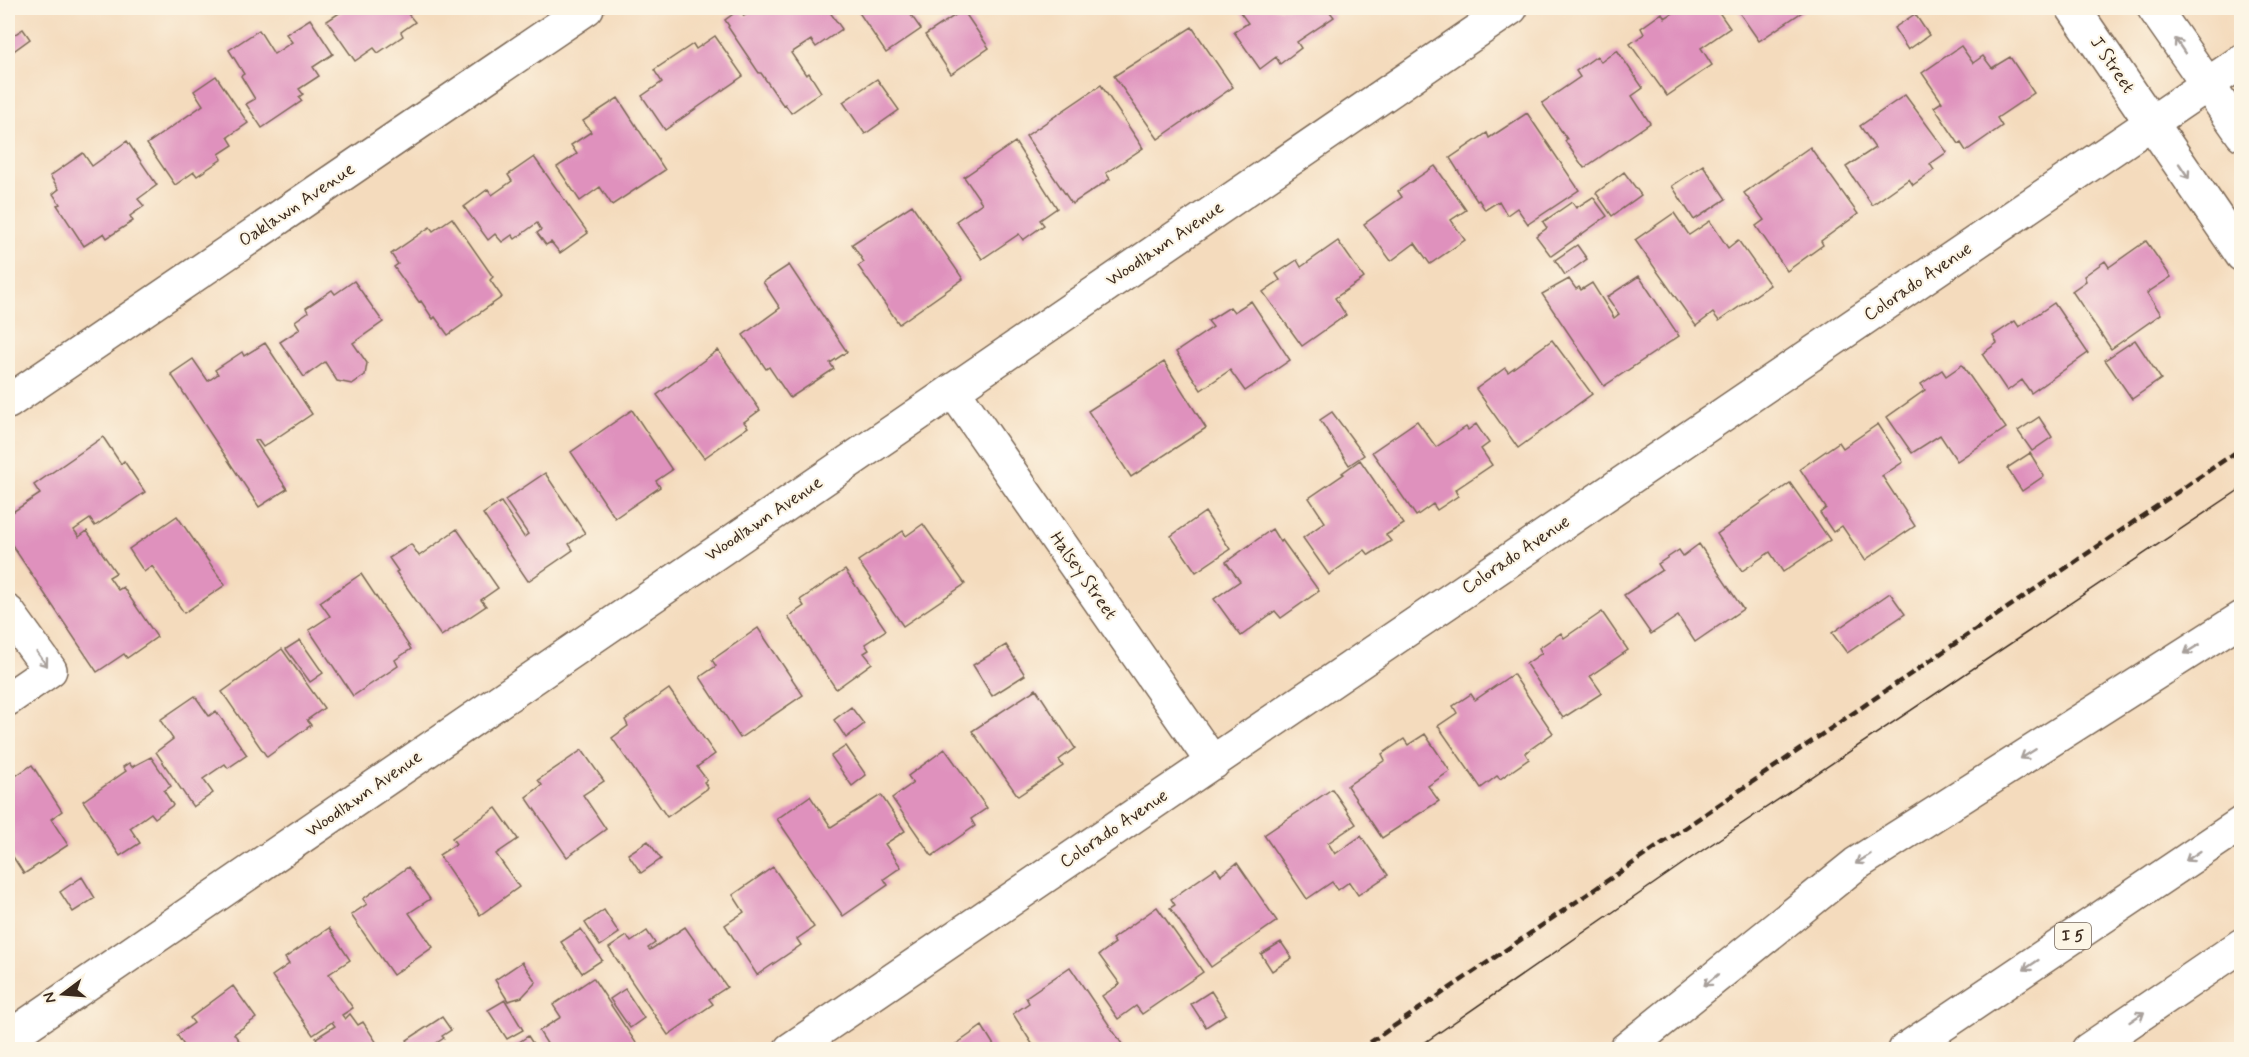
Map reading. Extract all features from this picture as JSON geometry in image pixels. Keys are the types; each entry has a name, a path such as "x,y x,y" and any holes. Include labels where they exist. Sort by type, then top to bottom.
{"main road":[{"name":"Oaklawn Avenue","path":"8,402 587,8"},
{"name":"Woodlawn Avenue","path":"19,1032 1511,8"},
{"name":"J Street","path":"2073,8 2241,255"},
{"path":"2154,8 2241,134"},
{"name":"Colorado Avenue","path":"790,1050 2241,61"},
{"name":"Halsey Street","path":"953,390 1213,763"},
{"path":"8,612 50,670 8,699"},
{"path":"1625,1050 1856,864 2241,618"},
{"name":"I 5","path":"1905,1050 2241,823"},
{"path":"2088,1050 2241,945"}],"building":[{"path":"347,8 418,8 408,14 415,22 401,32 403,36 378,53 374,48 355,61 327,21"},
{"path":"757,8 827,8 842,29 816,47 811,40 791,53 806,75 809,73 821,92 791,113 759,73 725,20 740,9 744,16"},
{"path":"856,8 906,8 921,29 886,53"},
{"path":"1237,8 1327,8 1334,17 1297,42 1301,48 1280,64 1276,57 1260,69 1234,32 1248,23"},
{"path":"1681,8 1716,8 1730,28 1701,48 1712,65 1667,96 1630,44 1644,34 1641,28 1662,13 1665,18"},
{"path":"1736,8 1808,8 1759,41"},
{"path":"963,10 989,48 951,74 925,35"},
{"path":"1915,14 1929,35 1908,50 1894,28"},
{"path":"310,19 333,54 313,67 319,76 299,89 303,94 299,97 302,101 262,128 246,104 255,99 241,76 244,74 229,50 259,30 274,54 292,42 286,34"},
{"path":"1192,27 1233,87 1158,139 1114,76"},
{"path":"23,29 30,39 8,55 8,39"},
{"path":"715,36 743,76 665,130 642,96 662,82 654,70 693,44 696,49"},
{"path":"1961,46 1973,63 1983,56 1992,68 2010,57 2034,93 1997,118 2002,126 1966,151 1934,107 1942,102 1922,73"},
{"path":"1617,50 1643,88 1632,96 1650,123 1584,168 1542,103 1580,77 1576,71 1597,56 1601,62"},
{"path":"216,76 248,123 228,137 233,145 219,154 222,159 197,176 194,172 175,185 147,144 203,105 194,91"},
{"path":"877,79 899,110 865,134 843,102"},
{"path":"1101,85 1143,148 1106,173 1110,179 1072,204 1026,136"},
{"path":"1905,95 1947,152 1930,164 1934,170 1913,185 1909,179 1872,205 1846,167 1875,148 1860,126"},
{"path":"618,98 665,170 612,205 600,187 580,201 557,167 577,154 571,145 591,132 583,121"},
{"path":"1527,113 1579,190 1528,224 1517,208 1507,215 1499,201 1485,210 1450,158 1487,133 1489,138"},
{"path":"127,141 157,185 138,199 144,206 130,216 133,221 107,238 104,233 84,246 57,205 60,204 53,194 59,189 50,176 83,153 92,166"},
{"path":"1015,142 1057,208 1040,220 1044,225 1023,240 1019,234 982,259 956,221 982,203 964,177"},
{"path":"1810,147 1858,214 1821,241 1823,245 1787,271 1756,226 1764,220 1744,193"},
{"path":"534,157 588,233 560,253 551,242 546,245 537,233 541,230 537,223 515,239 512,235 502,242 495,234 488,240 464,207 488,189 492,195 512,181 508,175"},
{"path":"1703,165 1726,199 1694,220 1672,186"},
{"path":"1435,166 1466,210 1451,220 1465,240 1430,264 1415,243 1391,261 1364,224 1402,197 1398,191"},
{"path":"1624,172 1641,195 1612,216 1596,193"},
{"path":"1593,197 1607,216 1551,256 1536,236 1547,228 1543,222 1572,202 1576,208"},
{"path":"912,205 963,279 899,324 858,266 864,262 852,244"},
{"path":"1674,213 1689,235 1710,221 1728,248 1738,240 1770,285 1719,321 1713,313 1696,326 1635,240"},
{"path":"452,218 493,277 490,280 502,297 448,335 421,301 419,302 394,267 398,264 391,254 430,227 433,231"},
{"path":"1338,241 1364,278 1335,298 1346,315 1302,346 1263,292 1280,280 1276,274 1297,260 1301,267"},
{"path":"2146,241 2171,277 2147,293 2161,314 2111,349 2072,291 2086,281 2084,276 2105,261 2109,267"},
{"path":"1577,245 1587,259 1565,275 1555,260"},
{"path":"789,265 847,352 830,363 834,369 790,398 769,367 766,369 743,335 780,308 763,282"},
{"path":"1639,276 1679,336 1604,386 1542,294 1569,279 1576,289 1579,287 1581,290 1592,283 1614,318 1619,314 1607,297"},
{"path":"354,281 383,322 353,343 367,363 365,375 352,384 337,381 325,362 304,377 280,342 300,329 295,321 308,312 306,308 332,290 335,294"},
{"path":"1251,301 1290,360 1245,391 1230,370 1201,390 1176,352 1213,327 1208,321 1230,307 1234,312"},
{"path":"2054,303 2088,353 2031,393 2022,380 2007,391 1982,354 1997,343 1993,336 2015,321 2019,327"},
{"path":"1552,340 1592,394 1518,448 1476,389 1505,368 1508,372"},
{"path":"2135,340 2161,379 2132,399 2105,360"},
{"path":"265,343 312,414 263,447 258,440 255,441 287,489 259,507 171,374 193,359 208,381 218,374 215,370 242,352 244,356"},
{"path":"718,350 760,410 744,422 748,427 704,458 657,395"},
{"path":"1164,362 1206,428 1131,477 1088,411"},
{"path":"1962,365 2006,428 1957,461 1940,435 1912,453 1887,417 1925,390 1921,384 1942,370 1946,376"},
{"path":"632,410 672,470 656,481 660,487 615,518 571,452"},
{"path":"1332,412 1364,455 1349,465 1320,420"},
{"path":"2039,417 2052,437 2032,451 2018,431"},
{"path":"1417,421 1436,447 1466,427 1468,430 1476,424 1489,443 1481,449 1492,465 1455,490 1458,496 1437,510 1433,504 1416,516 1372,452"},
{"path":"1878,424 1903,462 1882,476 1915,526 1865,560 1842,526 1833,532 1820,513 1826,508 1800,469 1839,442 1843,448"},
{"path":"103,437 121,464 124,461 145,492 95,526 90,519 74,530 79,537 87,531 116,573 109,577 118,590 123,587 157,637 127,658 124,654 97,672 8,539 8,515 40,494 34,485"},
{"path":"2030,453 2044,476 2022,491 2007,468"},
{"path":"1360,460 1404,524 1386,535 1391,541 1369,555 1365,550 1329,575 1303,538 1325,522 1309,498"},
{"path":"545,473 585,533 569,544 573,550 528,581 483,514 501,502 524,537 528,534 505,500"},
{"path":"1790,483 1830,540 1783,572 1770,552 1742,571 1717,534"},
{"path":"1205,512 1230,549 1196,572 1171,536"},
{"path":"177,516 225,585 184,613 152,566 144,572 129,549"},
{"path":"923,524 965,584 903,626 858,561 903,531 906,536"},
{"path":"457,529 498,588 481,600 486,606 441,636 396,572 398,571 389,558 411,544 419,556"},
{"path":"1272,529 1319,591 1281,618 1275,611 1241,636 1214,599 1240,581 1226,562"},
{"path":"1699,544 1743,609 1695,642 1678,616 1651,634 1624,595 1662,570 1658,564 1679,550 1683,556"},
{"path":"845,570 886,630 865,644 869,650 864,653 872,663 836,689 788,617 804,606 800,600"},
{"path":"361,574 411,649 395,660 398,666 353,696 309,630 330,616 320,602"},
{"path":"1890,593 1905,614 1847,653 1832,633"},
{"path":"1602,612 1628,650 1590,676 1602,693 1563,718 1526,664 1542,653 1539,648 1561,633 1564,638"},
{"path":"758,628 803,695 740,738 700,677 716,666 712,660"},
{"path":"300,640 323,673 310,682 286,649"},
{"path":"1006,645 1025,675 992,696 973,665"},
{"path":"282,649 324,708 307,720 311,725 267,757 222,692"},
{"path":"1513,674 1553,733 1525,753 1529,759 1500,779 1497,776 1481,788 1438,726 1457,713 1453,706 1471,694 1475,700"},
{"path":"669,689 715,754 697,767 707,780 704,782 708,788 667,817 612,738 628,726 625,720"},
{"path":"1036,689 1075,748 1059,760 1063,766 1018,796 972,731"},
{"path":"195,696 209,716 216,711 247,755 228,768 225,764 203,779 213,793 193,807 156,752 173,739 160,720"},
{"path":"851,707 864,724 846,738 834,720"},
{"path":"1425,734 1450,771 1428,786 1439,801 1382,838 1347,786 1385,760 1382,754 1404,739 1408,745"},
{"path":"846,746 866,775 852,786 831,756"},
{"path":"945,749 987,808 971,819 975,826 932,856 892,798 913,783 908,776"},
{"path":"582,750 604,781 583,795 606,829 567,857 526,797 542,785 538,780"},
{"path":"151,757 171,786 164,791 173,805 155,818 151,813 130,828 140,843 120,856 83,801 126,771 123,767 129,763 132,767"},
{"path":"32,765 62,811 51,819 68,845 24,874 8,849 8,781"},
{"path":"1332,789 1356,824 1328,843 1335,854 1361,836 1388,875 1358,895 1349,882 1338,890 1332,882 1307,899 1264,835"},
{"path":"881,795 905,831 885,844 901,867 884,879 888,885 843,916 777,819 810,796 831,827"},
{"path":"496,808 518,839 496,854 519,887 480,915 439,855 456,844 452,838"},
{"path":"648,841 661,859 641,873 628,854"},
{"path":"1237,863 1277,921 1211,967 1170,908 1175,905 1171,899 1216,868 1221,875"},
{"path":"408,867 430,899 409,913 433,947 393,975 351,915 367,904 363,899"},
{"path":"773,867 814,927 797,939 801,945 757,975 725,925 744,912 733,895"},
{"path":"82,877 95,898 73,912 60,892"},
{"path":"1157,907 1203,972 1142,1014 1136,1006 1118,1019 1102,996 1120,984 1099,955 1115,943 1112,939"},
{"path":"604,910 619,933 600,946 585,923"},
{"path":"685,927 727,987 709,999 713,1004 668,1035 609,948 627,936 631,942 647,931 655,943 648,948 650,950"},
{"path":"329,928 350,960 329,974 353,1008 342,1015 345,1019 350,1014 358,1025 363,1022 377,1043 368,1050 324,1050 316,1038 335,1026 332,1022 313,1035 272,976 289,964 285,958"},
{"path":"581,929 602,960 582,973 561,942"},
{"path":"1281,942 1292,958 1272,971 1261,954"},
{"path":"522,962 536,982 522,997 508,1001 495,980"},
{"path":"1070,967 1126,1050 1036,1050 1013,1014 1029,1003 1026,997"},
{"path":"593,978 638,1046 633,1050 551,1050 539,1031 561,1017 553,1005"},
{"path":"233,986 256,1018 234,1034 246,1050 187,1050 177,1035 194,1023 190,1018"},
{"path":"625,989 644,1018 630,1028 610,999"},
{"path":"1211,991 1226,1014 1206,1027 1191,1004"},
{"path":"505,1000 523,1030 507,1039 488,1010"},
{"path":"442,1017 451,1030 442,1036 444,1038 426,1050 413,1050 407,1040"},
{"path":"982,1026 997,1050 948,1050"},
{"path":"528,1036 537,1050 504,1050 510,1045 512,1047"}],"tram line":[{"path":"1414,1050 1691,858 2242,488"}],"railway":[{"path":"1359,1050 2242,448"}]}
